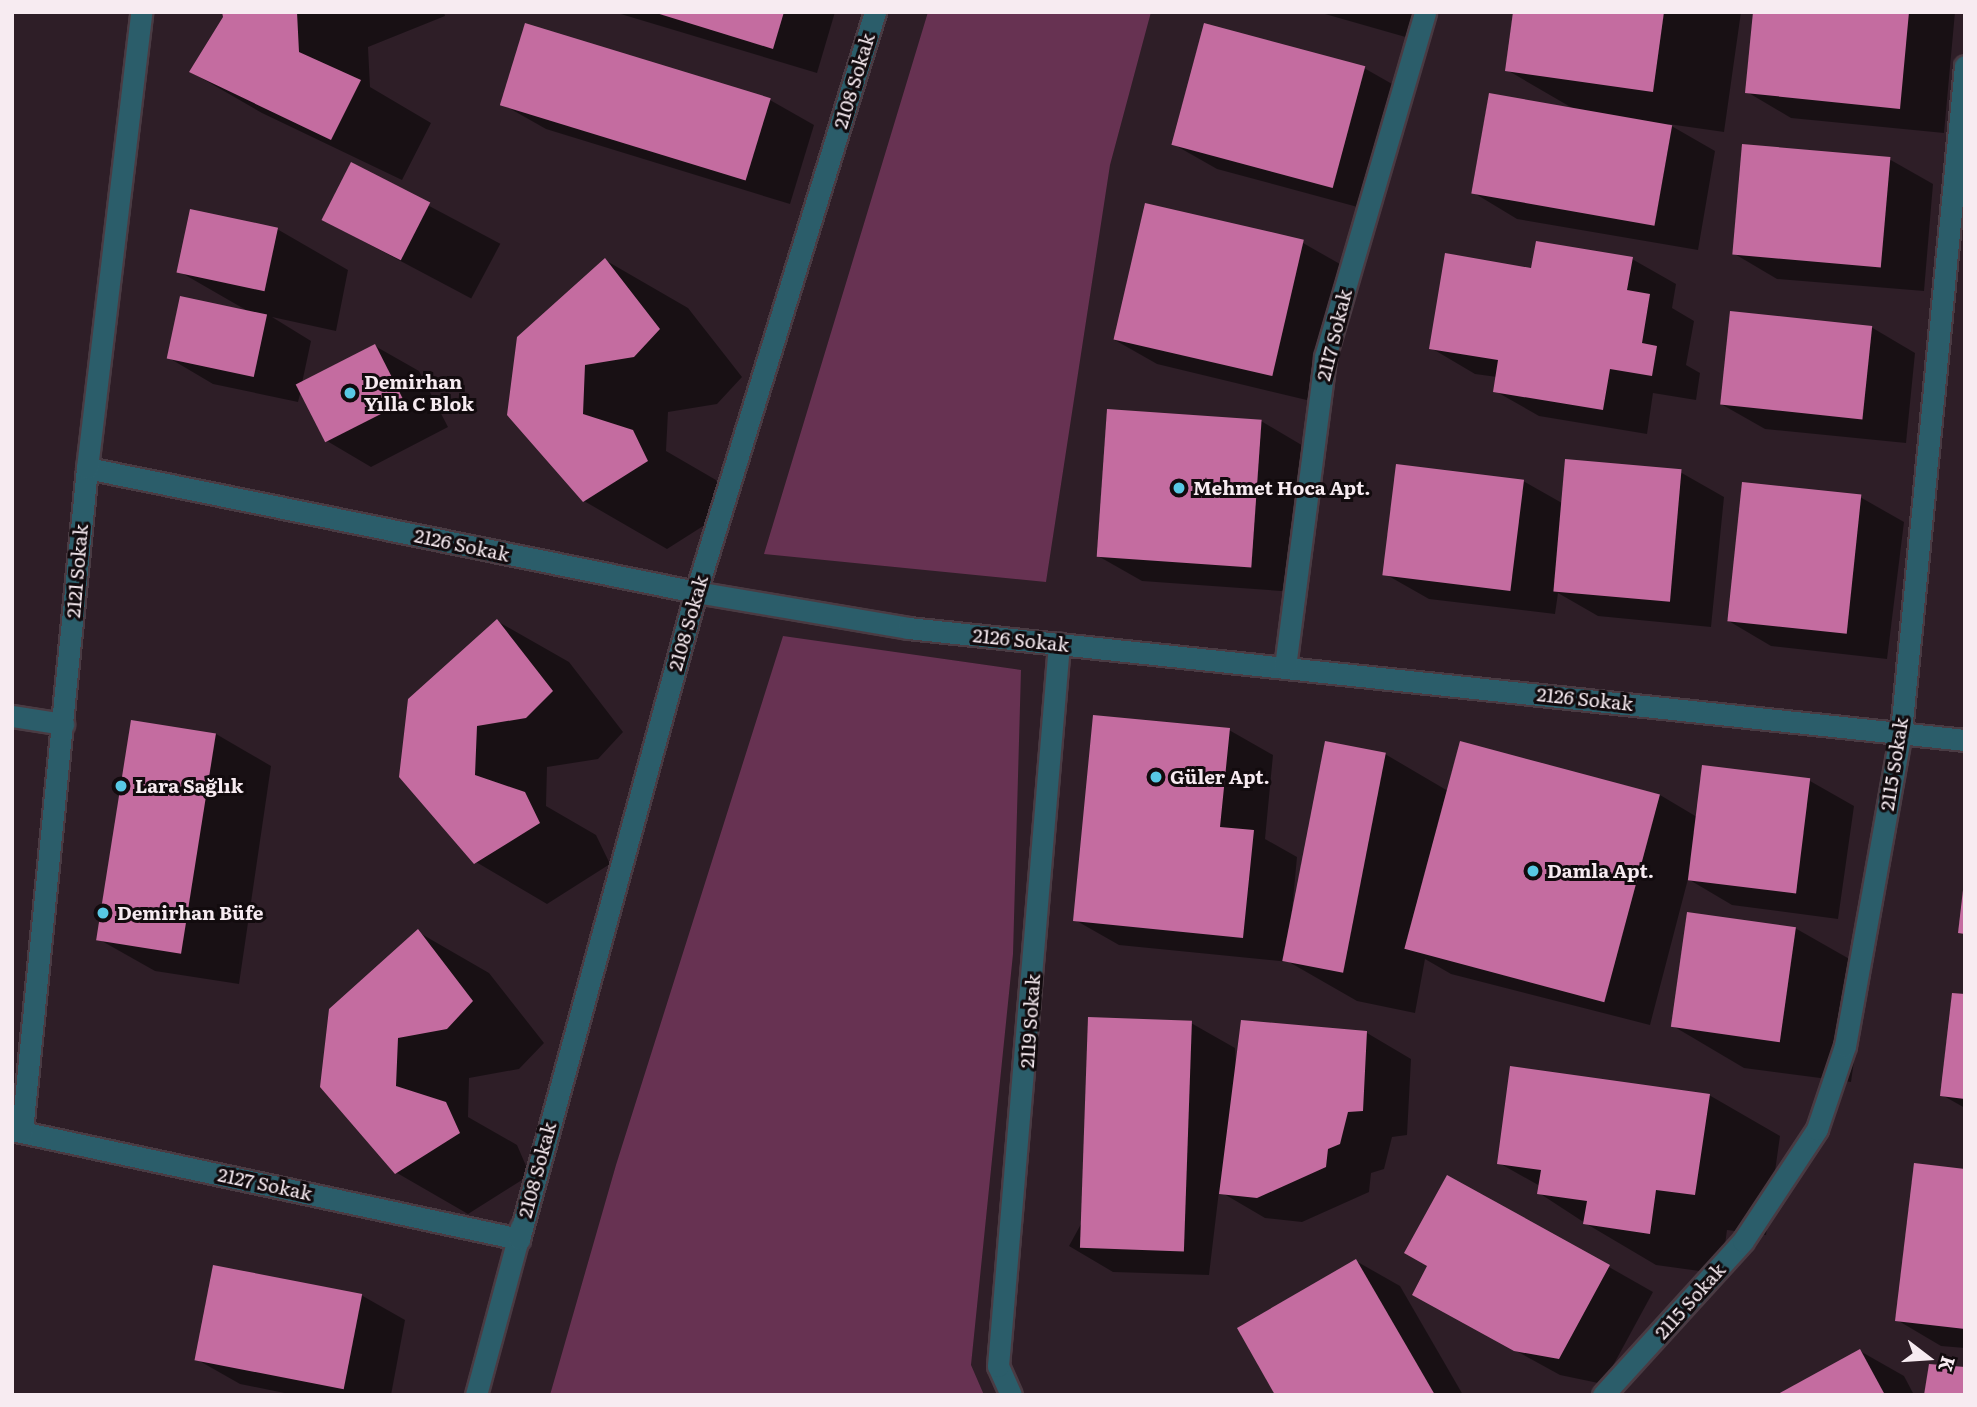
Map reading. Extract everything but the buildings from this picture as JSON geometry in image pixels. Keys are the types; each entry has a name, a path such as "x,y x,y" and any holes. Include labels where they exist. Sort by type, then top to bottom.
{"street":[{"name":"2121 Sokak","path":"17,1130 63,724 87,468 141,12"},
{"name":"2108 Sokak","path":"477,1395 696,593 875,12"},
{"name":"2117 Sokak","path":"1285,667 1325,357 1425,12"},
{"name":"2115 Sokak","path":"1613,1392 1743,1241 1817,1129 1845,1046 1901,732 1965,66"},
{"name":"2126 Sokak","path":"87,468 696,593 908,628 1965,740"},
{"name":"2119 Sokak","path":"1011,1395 998,1366 1059,644"},
{"path":"12,716 63,724"},
{"name":"2127 Sokak","path":"17,1130 520,1233"}],"shaded area":[{"path":"928,12 1151,12 1110,165 1046,582 764,554"},
{"path":"783,636 1021,670 1013,954 971,1365 984,1395 550,1395 616,1165"}],"place":[{"name":"Demirhan Yılla C Blok","path":"350,393"},
{"name":"Mehmet Hoca Apt.","path":"1179,488"},
{"name":"Güler Apt.","path":"1156,777"},
{"name":"Lara Sağlık","path":"121,786"},
{"name":"Damla Apt.","path":"1533,871"},
{"name":"Demirhan Büfe","path":"103,913"}]}
